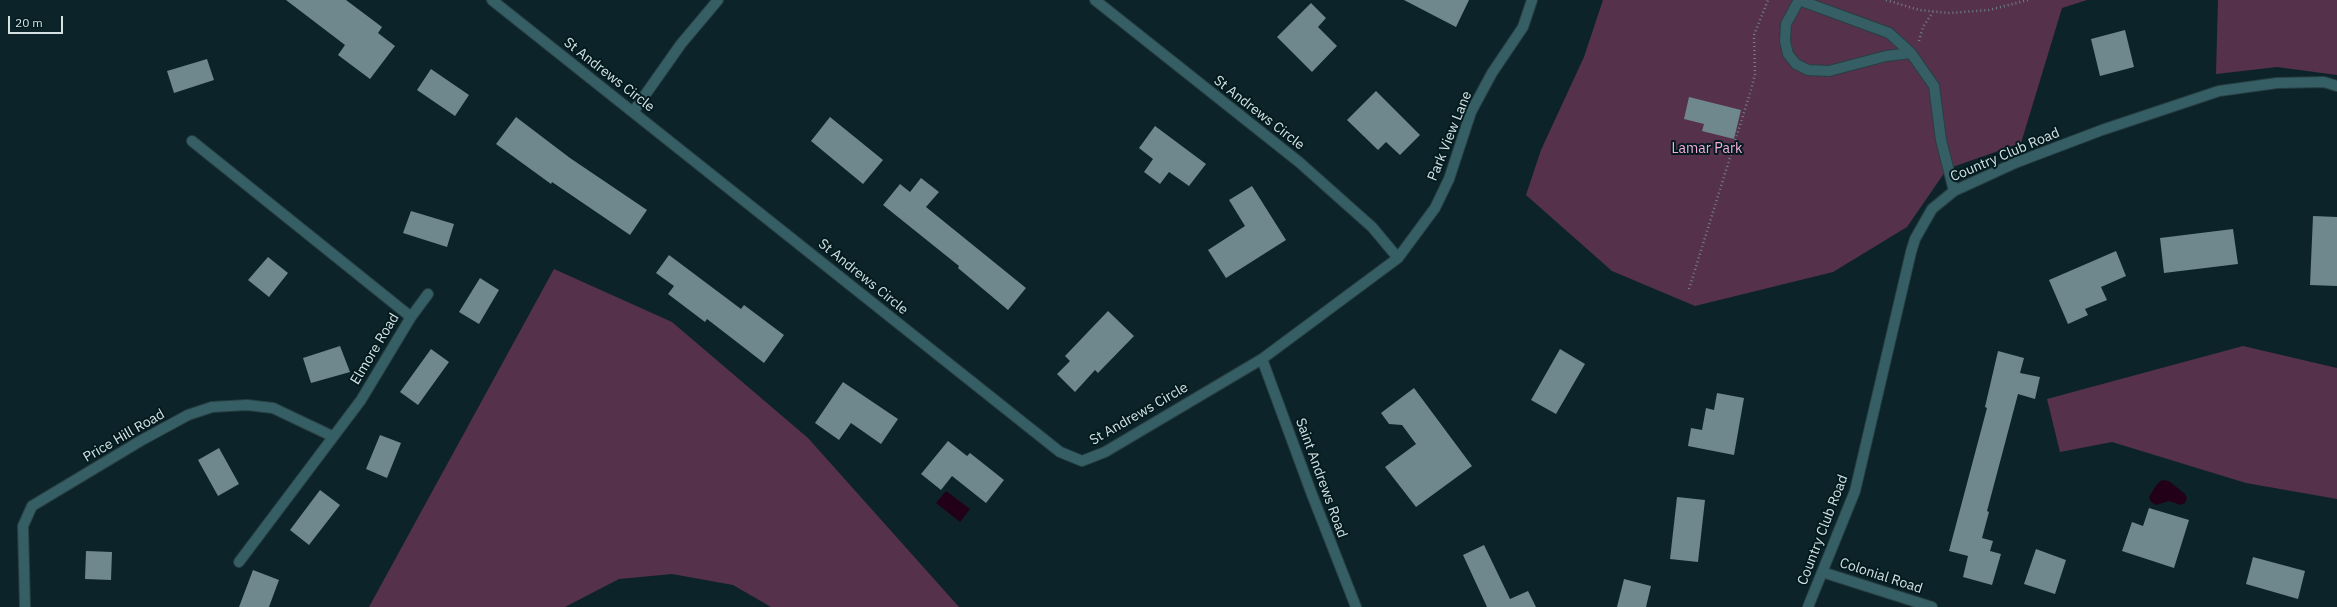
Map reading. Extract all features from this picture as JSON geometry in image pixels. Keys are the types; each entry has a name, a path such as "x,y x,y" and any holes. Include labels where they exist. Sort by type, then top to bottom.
{"street":[{"name":"St Andrews Circle","path":"492,0 1060,452 1082,461 1105,452 1262,359 1398,258 1372,227 1299,162 1095,0"},
{"path":"633,112 681,44 718,0"},
{"name":"Park View Lane","path":"1398,258 1438,200 1449,179 1472,112 1492,74 1523,27 1532,0"},
{"path":"1911,53 1886,56 1829,70 1808,70 1796,64 1788,54 1785,41 1786,24 1799,0 1889,34 1911,53 1934,86 1941,140 1954,191"},
{"name":"Country Club Road","path":"1808,607 1855,491 1915,239 1932,209 1954,191 2015,163 2102,130 2219,91 2277,83 2324,82 2337,86"},
{"name":"Elmore Road","path":"192,142 411,316 361,400 332,436 238,562"},
{"path":"411,316 428,294"},
{"name":"Saint Andrews Road","path":"1262,359 1310,492 1356,607"},
{"name":"Price Hill Road","path":"25,607 23,526 32,506 142,440 188,416 212,407 247,405 273,408 332,436"},
{"name":"Colonial Road","path":"1822,572 1932,607"}],"path":[{"path":"1689,289 1750,96 1755,74 1754,36 1768,0"},
{"path":"1886,0 1919,10 1950,13 1990,10 2028,0"},
{"path":"1911,53 1933,12"}],"green space":[{"name":"Lamar Park","path":"1603,0 2087,0 2062,8 2021,143 1947,169 1907,227 1833,272 1695,306 1612,271 1526,195 1541,150 1584,57"},
{"path":"2218,0 2337,0 2337,75 2277,67 2216,74"},
{"path":"554,269 672,322 808,438 959,607 771,607 733,585 672,574 619,579 565,607 369,607"},
{"path":"2243,346 2337,368 2337,499 2246,483 2112,442 2060,452 2047,399"}],"shaded area":[{"path":"2162,480 2169,481 2185,494 2187,498 2185,503 2181,505 2169,501 2156,505 2151,502 2149,497 2157,484"},
{"path":"946,491 970,509 960,522 936,503"}],"building":[{"path":"286,0 346,0 382,27 378,33 395,46 370,79 338,55 345,45"},
{"path":"1404,0 1469,0 1456,27"},
{"path":"1311,3 1326,18 1318,27 1337,46 1312,72 1277,37"},
{"path":"2125,30 2134,67 2100,76 2091,39"},
{"path":"207,59 214,80 174,93 167,71"},
{"path":"431,69 469,95 455,116 417,90"},
{"path":"1376,91 1420,135 1400,155 1386,142 1378,150 1347,120"},
{"path":"1689,97 1741,110 1734,139 1702,131 1704,124 1684,119"},
{"path":"516,117 570,158 647,210 630,235 552,182 551,184 496,144"},
{"path":"830,117 883,160 863,184 811,141"},
{"path":"1155,126 1206,164 1189,186 1169,172 1160,184 1144,172 1153,159 1139,148"},
{"path":"921,178 939,192 926,207 1026,288 1008,310 958,268 959,266 883,205 900,184 910,192"},
{"path":"1252,186 1286,240 1226,278 1208,250 1245,226 1229,200"},
{"path":"411,211 454,224 447,247 403,233"},
{"path":"2313,216 2337,217 2337,286 2310,285"},
{"path":"2233,229 2238,264 2164,273 2160,238"},
{"path":"2116,251 2126,276 2101,287 2107,300 2085,309 2088,315 2068,324 2049,280"},
{"path":"669,255 741,309 744,305 784,335 764,363 707,319 705,322 668,294 674,286 656,273"},
{"path":"268,257 288,273 269,297 248,280"},
{"path":"480,278 499,290 479,324 459,312"},
{"path":"1108,311 1134,336 1098,373 1095,370 1075,392 1057,374 1070,361 1065,356"},
{"path":"340,346 350,372 311,383 303,358"},
{"path":"431,349 449,362 418,405 400,392"},
{"path":"1560,349 1585,364 1556,414 1531,400"},
{"path":"1998,351 2024,358 2020,373 2040,377 2035,399 2018,394 1987,511 1989,512 1982,538 1993,541 1990,551 2001,554 1992,585 1963,577 1968,556 1949,551 1987,408 1985,407"},
{"path":"843,382 898,419 881,444 851,423 839,440 815,423"},
{"path":"1414,388 1472,466 1416,507 1385,467 1416,444 1402,425 1389,424 1381,413"},
{"path":"1717,393 1744,398 1734,455 1688,446 1691,428 1702,430 1706,408 1714,410"},
{"path":"380,435 401,443 387,478 366,469"},
{"path":"948,441 967,456 970,453 1004,480 986,503 952,476 941,490 921,474"},
{"path":"219,448 239,484 218,496 198,460"},
{"path":"320,490 340,505 309,545 290,530"},
{"path":"1677,497 1705,500 1698,562 1670,559"},
{"path":"2149,508 2189,520 2174,568 2122,551 2132,522 2143,526"},
{"path":"1484,545 1510,599 1528,591 1536,607 1487,607 1463,555"},
{"path":"2036,549 2066,560 2055,594 2024,584"},
{"path":"86,551 112,552 111,580 85,579"},
{"path":"2253,557 2305,571 2298,599 2246,584"},
{"path":"253,570 279,580 269,607 239,607"},
{"path":"1624,579 1651,586 1646,607 1617,607"}]}
